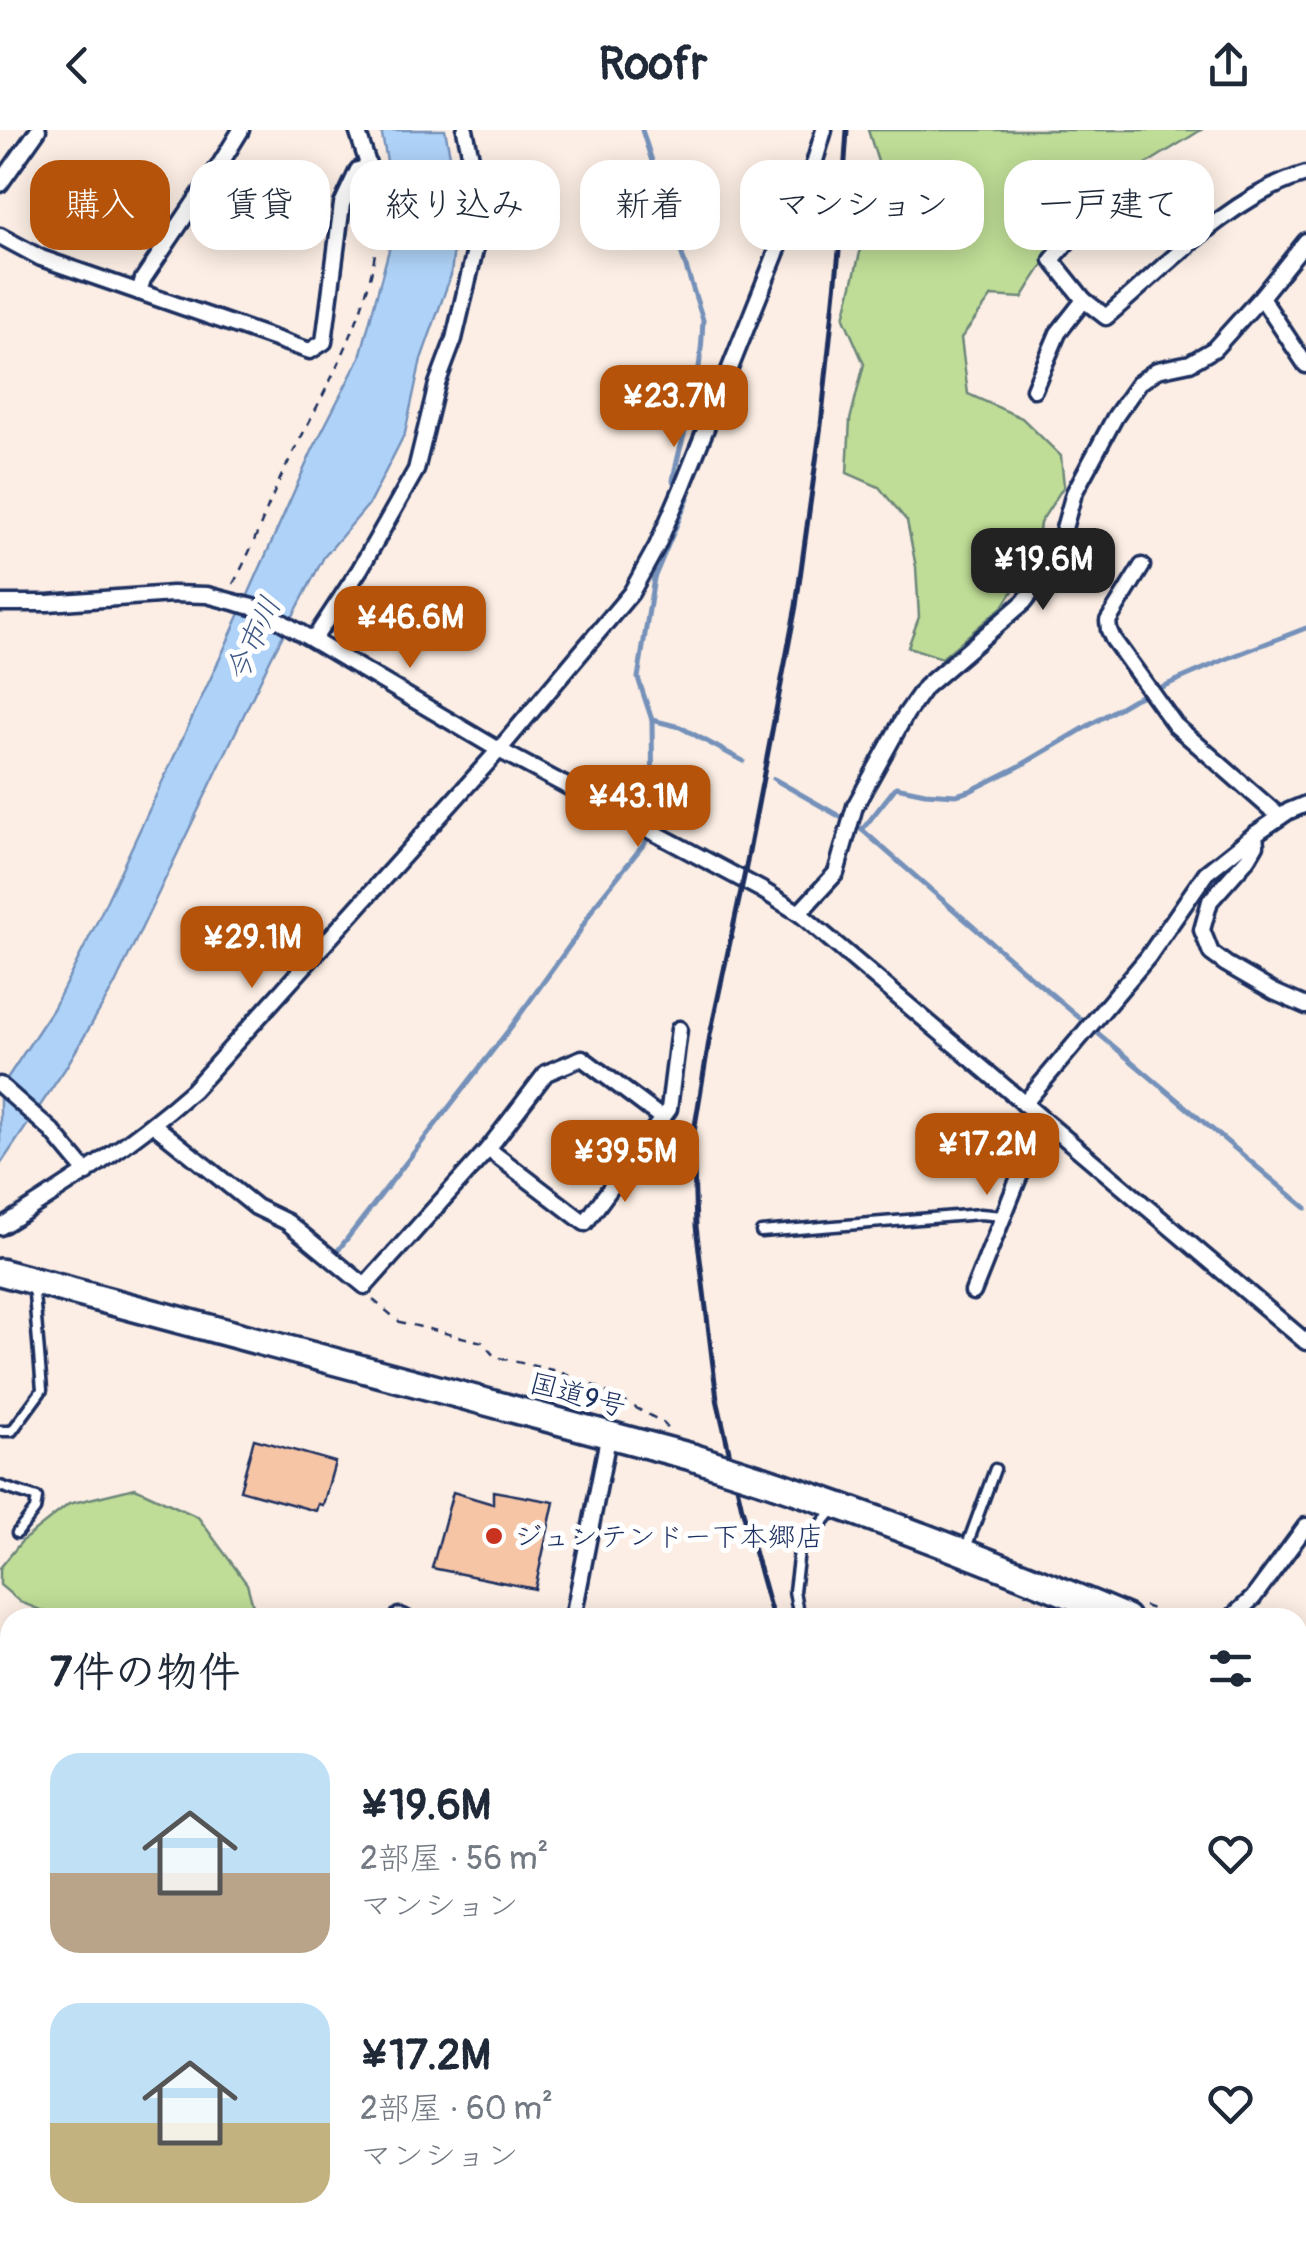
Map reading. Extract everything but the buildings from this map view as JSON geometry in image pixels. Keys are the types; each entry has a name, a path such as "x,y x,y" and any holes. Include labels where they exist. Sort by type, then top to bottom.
{"highway":[{"name":"国道9号","path":"0,1272 692,1456 837,1504 1101,1608"}],"street":[{"path":"3,174 38,130"},
{"path":"139,292 142,279 241,130"},
{"path":"357,130 366,160"},
{"path":"314,640 416,470 475,250 473,167 465,130"},
{"path":"0,1227 87,1173 154,1125 193,1090 499,750 632,593 682,488 812,171 824,130"},
{"path":"1214,224 1236,206 1306,174"},
{"path":"0,236 41,258 310,351 324,342 342,204 350,187"},
{"path":"798,913 836,873 855,806 925,686 1024,602 1049,569 1074,493 1114,417 1139,383 1158,370 1190,363 1214,349 1306,241"},
{"path":"1060,250 1052,260 1084,300 1106,316 1183,250"},
{"path":"1261,297 1306,365"},
{"path":"1034,389 1058,333 1084,300"},
{"path":"1142,566 1108,621 1108,630 1175,725 1280,817"},
{"path":"0,603 48,604 172,594 226,599 260,609 499,750 762,890 798,913 1306,1342"},
{"path":"1024,1104 1148,957 1206,873 1254,834 1306,804"},
{"path":"1254,834 1256,845 1210,901 1202,930 1212,953 1226,964 1306,1006"},
{"path":"488,1148 584,1223 669,1109 679,1029"},
{"path":"154,1125 256,1207 287,1222 365,1286 488,1148 546,1073 582,1058 663,1118"},
{"path":"0,1084 46,1126 87,1173"},
{"path":"973,1292 1044,1121"},
{"path":"575,1608 609,1433"},
{"path":"1242,1608 1306,1526"}],"lane":[{"path":"761,1232 980,1214 1003,1216"},
{"path":"0,1431 12,1431 42,1390 34,1294 27,1279"},
{"path":"964,1552 995,1469"},
{"path":"0,1486 37,1498 35,1510 16,1533"},
{"path":"797,1608 794,1592 799,1551 837,1504"}],"path":[{"path":"226,599 364,303 375,250"},
{"path":"365,1286 370,1297 400,1322 482,1342 495,1357 556,1371 664,1424 673,1435"}],"green space":[{"path":"868,130 1201,130 1153,160 1004,160 1004,250 1054,250 1022,298 992,296 961,338 968,394 1022,418 1061,456 1064,486 1040,523 1036,555 1004,605 942,658 908,647 919,617 916,567 907,521 879,487 847,473 850,420 864,364 844,318 861,250 984,250 984,160 877,160"},
{"path":"135,1488 198,1517 247,1584 254,1608 35,1608 20,1602 0,1585 0,1568 22,1541 69,1504"}],"water":[{"path":"381,130 445,130 451,160 387,160"},
{"name":"今市川","path":"389,250 454,250 451,275 421,359 405,433 369,504 324,557 271,658 114,986 65,1069 0,1165 0,1089 53,1009 95,926 312,451 360,357"}],"waterway":[{"path":"336,1253 511,1027 595,905 648,839 653,822 652,720 638,678 654,578 688,498 673,481 695,391 703,320 642,130"},
{"path":"862,830 896,787 956,795 970,791 1134,699 1306,628"},
{"path":"652,720 680,727 743,761"},
{"path":"774,779 860,828 1306,1208"}],"railway":[{"path":"770,1608 717,1399 696,1226 693,1138 796,606 821,425 847,130"}],"place":[{"name":"ジュンテンドー下本郷店","path":"494,1536"}]}
